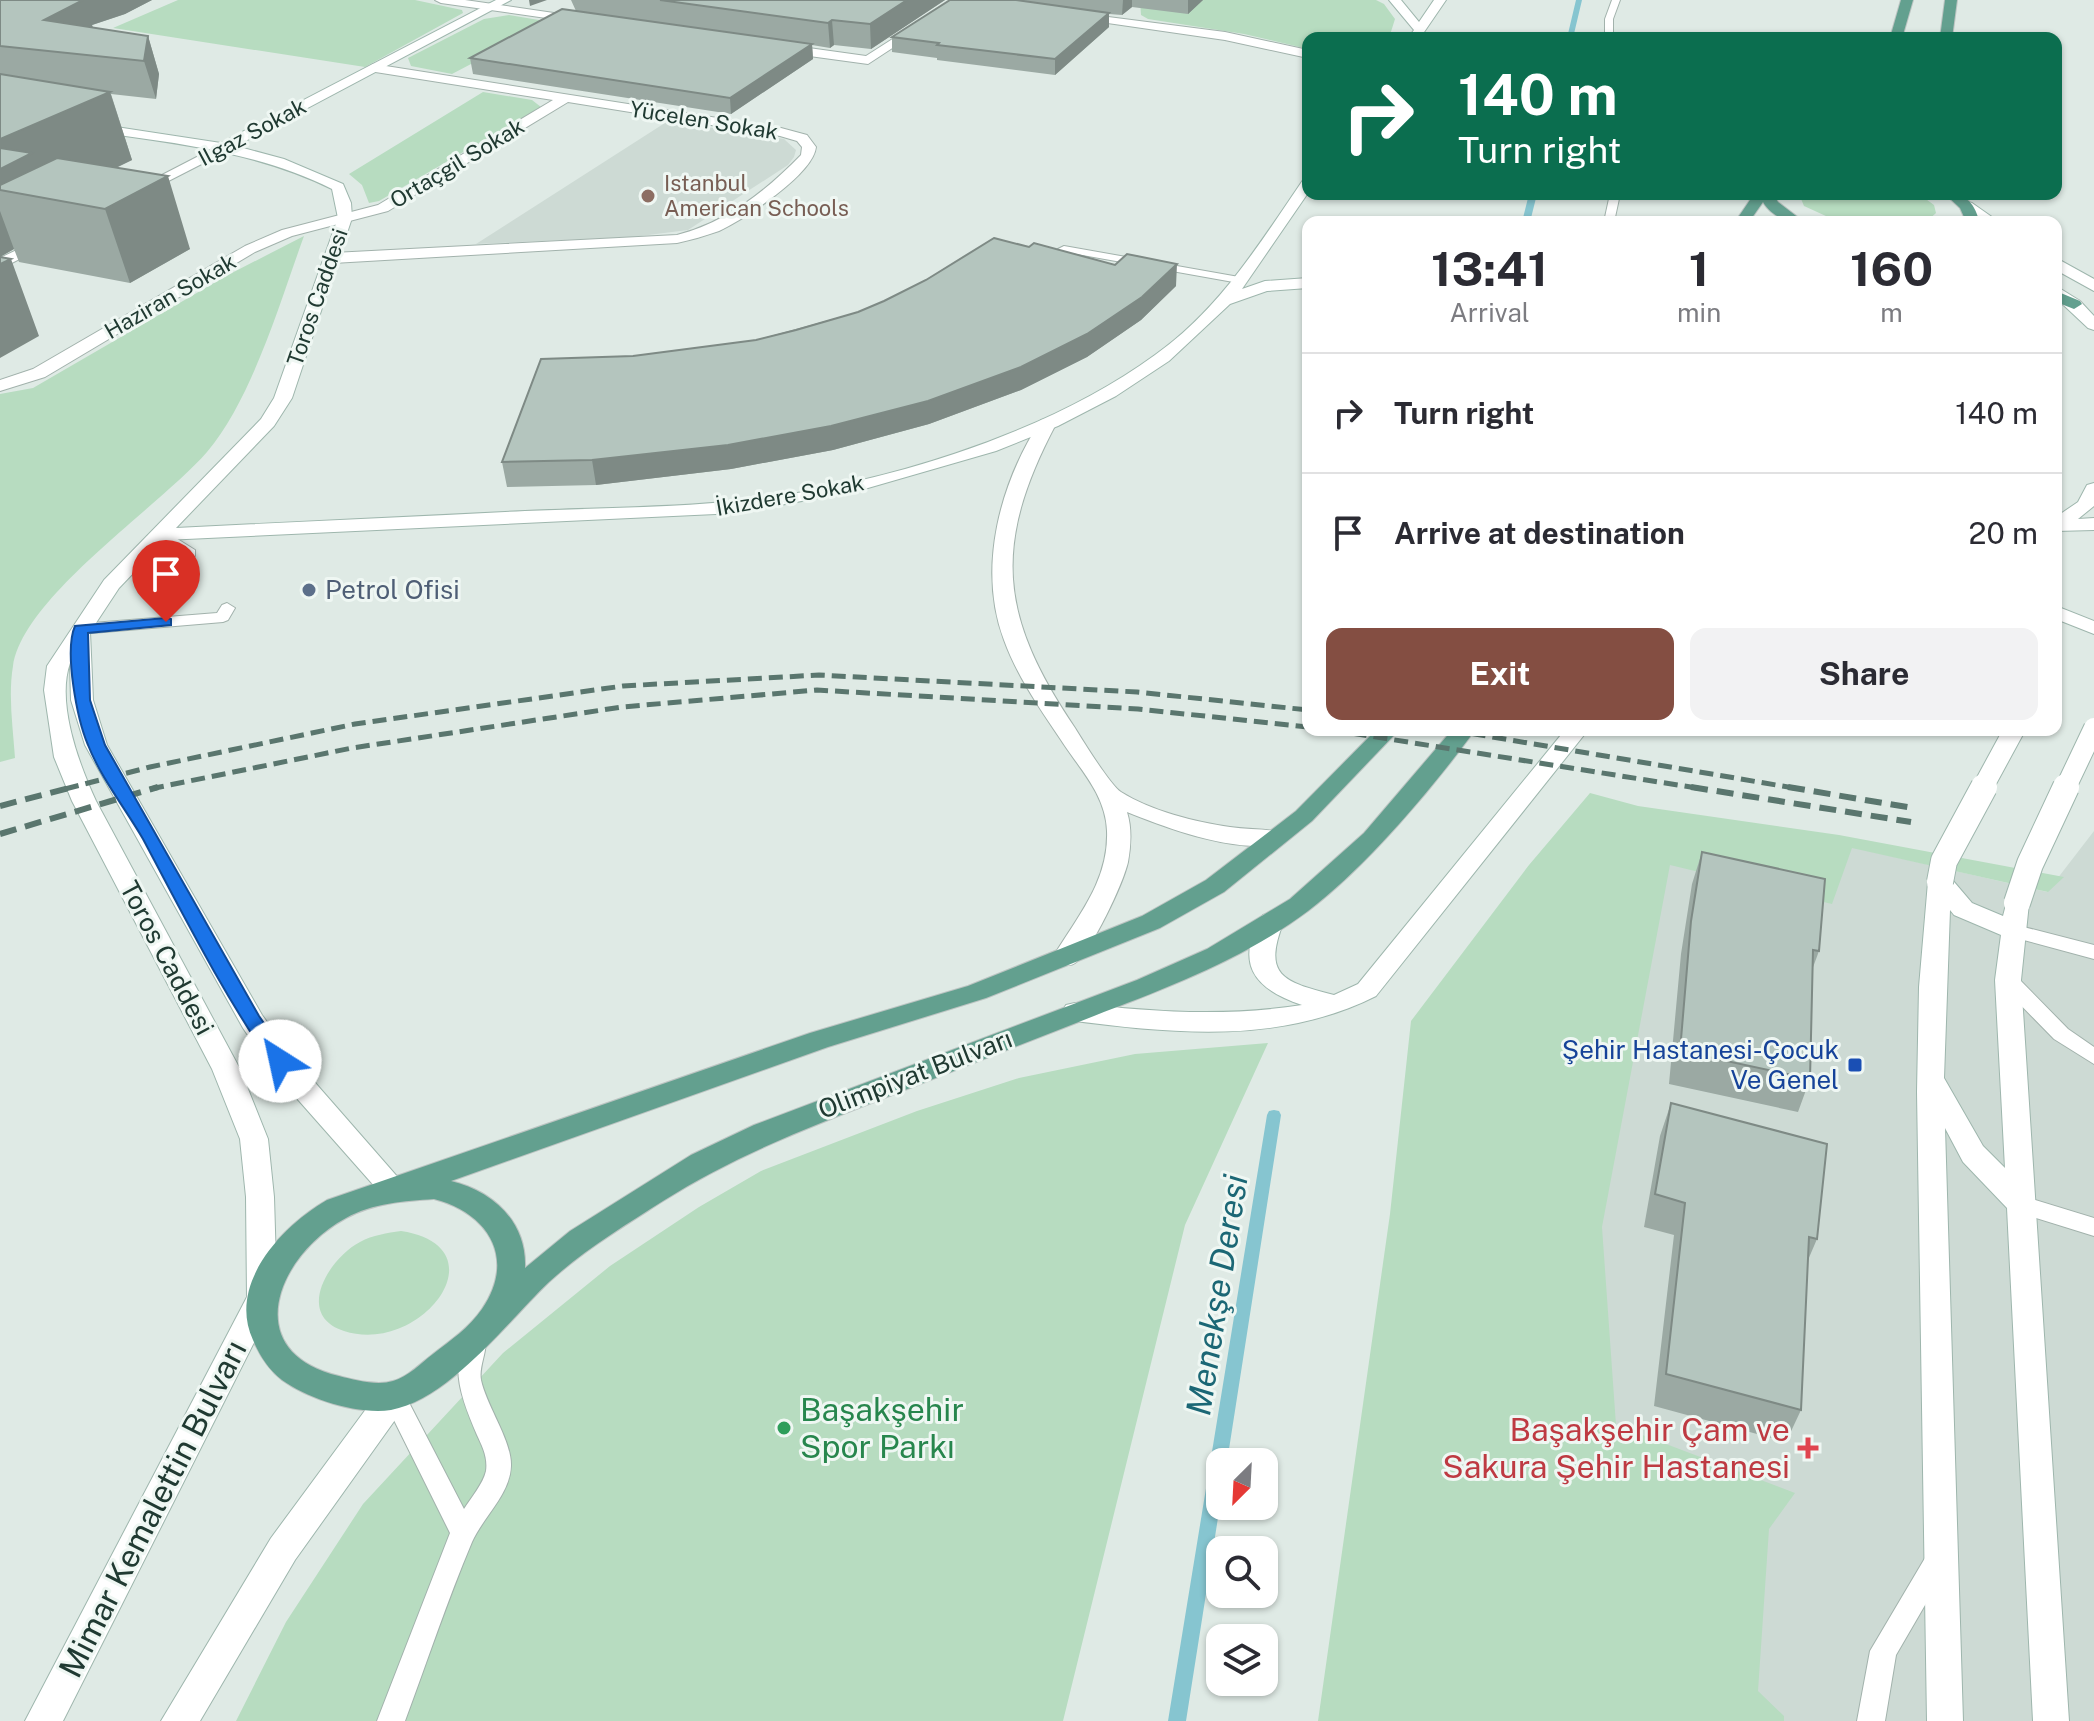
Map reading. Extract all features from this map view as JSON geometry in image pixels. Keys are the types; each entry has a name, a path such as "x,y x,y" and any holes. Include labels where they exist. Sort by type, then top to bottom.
{"main road":[{"path":"1898,32 1907,0"},
{"path":"1947,32 1951,0"},
{"path":"1747,216 1759,200"},
{"path":"1768,200 1788,216"},
{"path":"2062,297 2074,304"},
{"path":"394,1189 434,1188 468,1198 494,1216 510,1242 512,1274 500,1307 475,1339 431,1374 394,1396 345,1393 303,1378 276,1358 262,1330 262,1297 273,1267 295,1239 314,1224 358,1199 819,1040 977,992 1151,922 1215,886 1304,816 1382,736"},
{"name":"Olimpiyat Bulvarı","path":"475,1339 539,1273 580,1239 701,1163 764,1133 1216,955 1299,905 1372,838 1459,736"}],"street":[{"path":"441,0 601,23"},
{"name":"Ilgaz Sokak","path":"125,198 505,0"},
{"path":"1395,0 1415,32"},
{"path":"1404,0 1411,1"},
{"path":"1421,1 1432,0"},
{"path":"1417,32 1440,0"},
{"path":"1067,15 1127,17 1302,53"},
{"path":"774,47 868,60 933,18"},
{"name":"Yücelen Sokak","path":"333,258 677,239 695,235 737,215 762,198 808,156 809,147 802,138 781,132 373,68"},
{"name":"Ortaçgil Sokak","path":"345,218 383,208 566,98"},
{"name":"Toros Caddesi","path":"74,124 222,148 299,169 338,187 344,203 345,218 333,258 283,398 268,422 163,534 111,584 58,666 55,690 65,757 105,845 244,1107 254,1139 260,1197 262,1297"},
{"name":"İkizdere Sokak","path":"163,534 737,507 794,498 922,468 1047,424 1146,368 1182,341 1223,301 1302,192"},
{"name":"Haziran Sokak","path":"0,386 39,373 250,249 287,233 345,218"},
{"path":"0,264 55,235"},
{"path":"1262,249 1275,267 1302,280"},
{"path":"2062,267 2094,286"},
{"path":"1242,276 1302,282"},
{"path":"1223,301 1265,286 1302,283"},
{"path":"2074,304 2094,325"},
{"path":"1047,424 1029,456 1014,496 1004,541 1001,589 1013,639 1052,711 1113,797 1119,828 1114,873 1091,921 1066,957"},
{"path":"2062,521 2085,505 2094,489"},
{"path":"2062,525 2094,524"},
{"path":"2062,615 2094,628"},
{"name":"Toros Caddesi","path":"80,629 82,700 96,745 110,771 252,1021 280,1061 394,1189"},
{"path":"2051,1721 2023,1285 2022,1205 2008,980 2014,917 2030,864 2094,728"},
{"path":"1075,1012 1151,1022 1200,1024 1290,1015 1334,1005 1367,990 1572,736"},
{"path":"1945,1721 1939,1560 1932,960 1944,861 2011,736"},
{"path":"1113,797 1172,822 1212,834 1276,838"},
{"path":"1940,882 1963,909 2014,917"},
{"path":"1272,921 1262,945 1260,960 1269,974 1283,988 1334,1005"},
{"path":"1931,1078 1973,1154 2022,1205"},
{"name":"Mimar Kemalettin Bulvarı","path":"43,1721 262,1297"},
{"path":"179,1721 283,1549 394,1396"}],"lane":[{"path":"1609,32 1609,19 1616,0"},
{"path":"1064,249 1242,276"},
{"path":"163,534 190,553"},
{"path":"80,629 223,617 227,608"},
{"path":"2014,917 2094,952"},
{"path":"2008,980 2061,1034 2094,1057"},
{"path":"2022,1205 2094,1227"},
{"path":"391,1721 463,1533 495,1482 499,1468 498,1454 475,1403 468,1375 475,1339"},
{"path":"394,1396 463,1533"},
{"path":"1871,1721 1883,1651 1939,1560"}],"shaded area":[{"name":"Istanbul American Schools","path":"668,121 784,139 796,150 788,165 688,230 632,237 476,244"},
{"name":"Başakşehir Çam ve Sakura Şehir Hastanesi","path":"2094,831 2094,1721 1520,1721 1588,853 1851,847 2047,892"}],"green space":[{"path":"178,0 415,0 462,10 463,13 365,67 113,28"},
{"path":"1140,0 1376,0 1384,4 1395,19 1391,32 1302,32 1302,48 1244,34 1148,19 1141,15"},
{"path":"509,15 551,22 452,74 411,66 408,58 484,19"},
{"path":"483,92 532,100 541,107 379,201 369,203 362,185 349,174"},
{"path":"1802,200 1927,200 1934,205 1936,213 1933,216 1826,216 1804,206"},
{"path":"304,236 251,378 223,430 185,474 66,582 22,639 12,677 15,758 0,762 0,394 33,388 226,276"},
{"path":"1590,793 1638,806 1839,835 2064,877 2048,892 1852,848 1832,904 1670,865 1602,1227 1616,1425 1795,1493 1769,1529 1758,1691 1784,1716 1784,1721 1318,1721 1390,1214 1411,1021 1529,865"},
{"name":"Başakşehir Spor Parkı","path":"1268,1043 1185,1225 1063,1721 236,1721 286,1622 363,1504 503,1353 610,1266 699,1207 761,1171 917,1111 1019,1078 1135,1054"},
{"path":"401,1231 431,1241 446,1257 449,1276 440,1296 423,1315 400,1328 373,1335 344,1331 329,1323 321,1313 319,1300 322,1286 337,1260 365,1240"}],"building":[{"path":"0,0 83,0 44,20 148,36 144,61 0,46"},
{"path":"660,0 907,0 870,24 832,20 828,23"},
{"path":"950,0 1016,0 1109,13 1055,59 892,37"},
{"path":"562,9 812,44 730,98 470,58"},
{"path":"0,74 110,92 0,139"},
{"path":"0,148 32,153 0,169"},
{"path":"57,158 168,176 105,209 0,190 0,185"},
{"path":"994,238 1029,247 1034,243 1115,265 1127,254 1177,264 1142,297 1087,334 1021,367 928,401 831,426 728,445 592,460 502,462 541,359 633,356 756,340 796,330 884,301 926,280"},
{"path":"1702,852 1825,879 1819,951 1813,950 1810,1079 1680,1051 1691,921"},
{"path":"1671,1103 1827,1144 1817,1239 1809,1237 1801,1410 1666,1374 1685,1203 1655,1194"}],"waterway":[{"name":"Menekşe Deresi","path":"1571,32 1579,0"},
{"name":"Menekşe Deresi","path":"1528,216 1532,200"},
{"name":"Menekşe Deresi","path":"1177,1721 1274,1115"}],"railway":[{"path":"65,789 150,767 355,724 623,686 819,675 1137,692 1302,709"},
{"path":"154,788 352,748 622,707 817,690 1138,709 1302,726"},
{"path":"1370,736 1703,789"},
{"path":"1486,736 1800,789"},
{"path":"0,806 73,787"},
{"path":"154,788 158,787"},
{"path":"1691,787 1911,822"},
{"path":"1788,787 1913,808"},
{"path":"0,834 154,788"},
{"path":"150,789 154,788"}],"place":[{"name":"Istanbul American Schools","path":"648,196"},
{"name":"Petrol Ofisi","path":"309,590"},
{"name":"Şehir Hastanesi-Çocuk Ve Genel","path":"1855,1065"},
{"name":"Başakşehir Spor Parkı","path":"784,1428"},
{"name":"Başakşehir Çam ve Sakura Şehir Hastanesi","path":"1808,1448"}],"route":[{"path":"166,622 80,629 82,700 96,745 110,771 252,1021 280,1061"}]}
